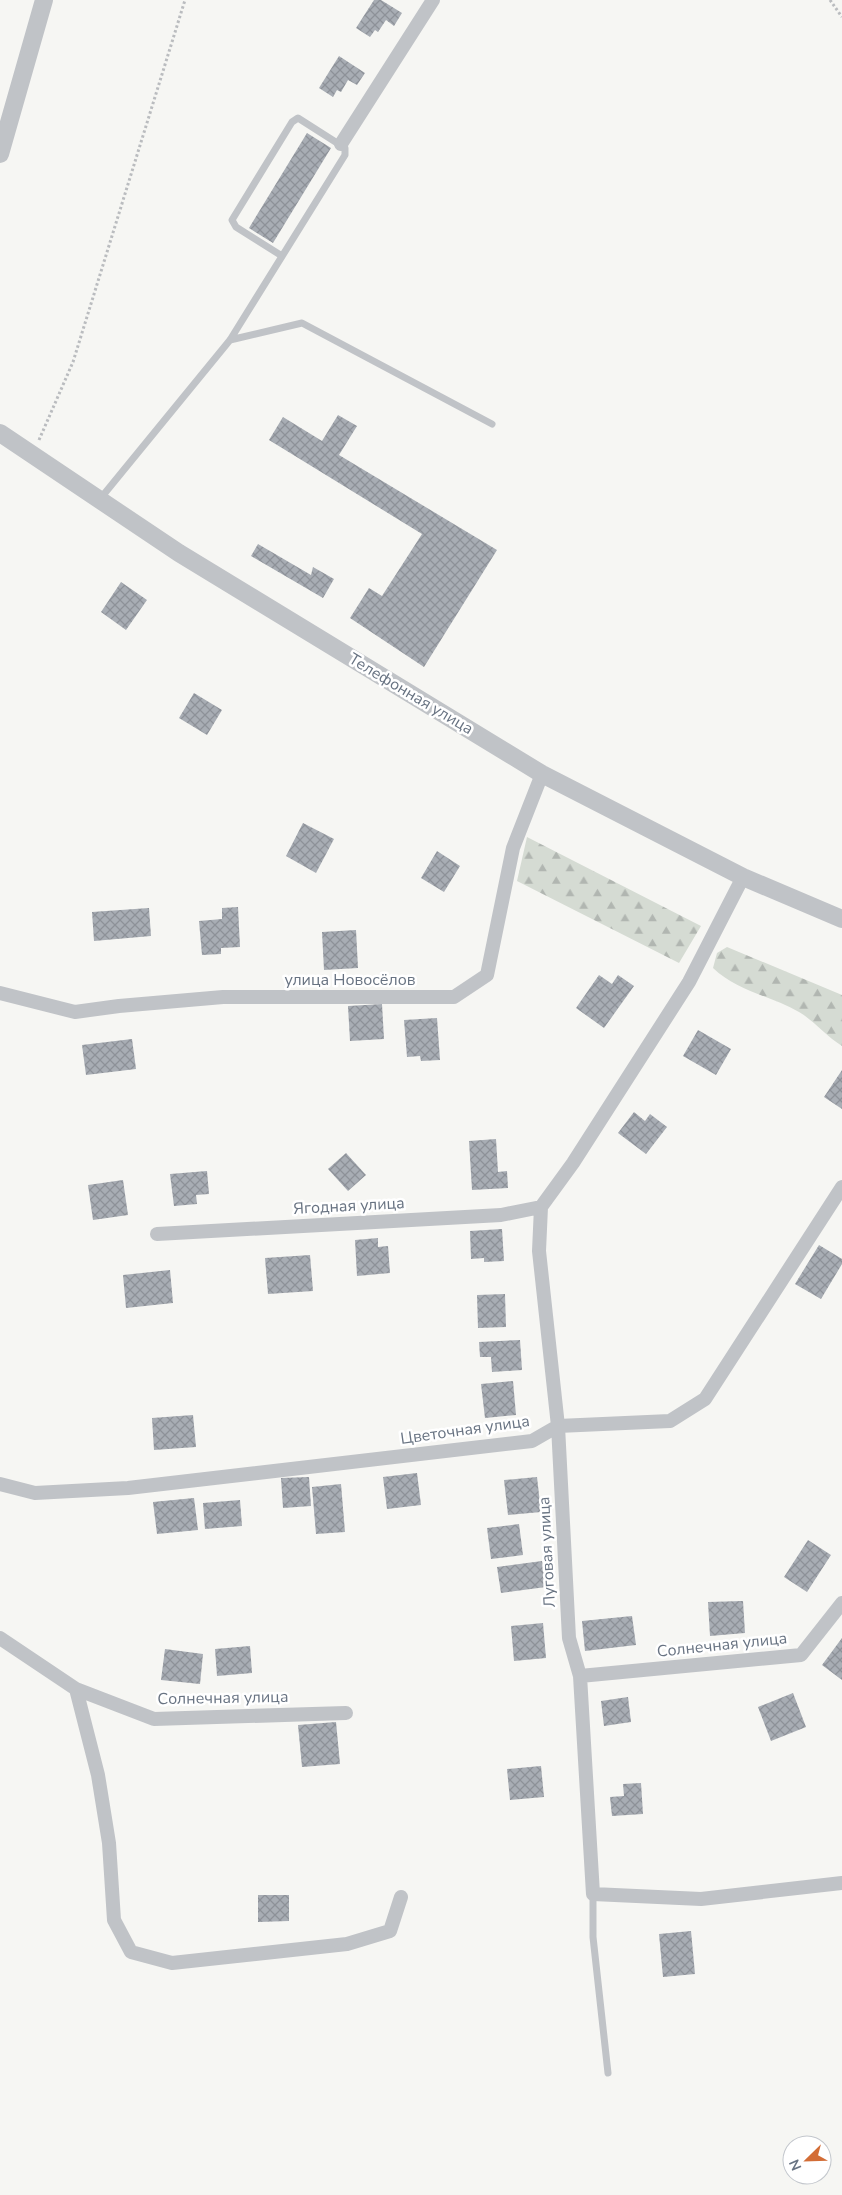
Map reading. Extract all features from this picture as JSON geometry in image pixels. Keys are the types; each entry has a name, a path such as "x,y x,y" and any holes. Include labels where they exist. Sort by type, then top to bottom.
{"street":[{"path":"0,154 44,0"},
{"path":"341,144 433,0"},
{"name":"Телефонная улица","path":"0,433 179,553 542,774 743,877 842,919"},
{"name":"улица Новосёлов","path":"0,993 75,1012 119,1006 223,997 454,997 487,975 513,848 542,774"},
{"path":"541,1206 573,1163 689,982 743,877"},
{"name":"Цветочная улица","path":"0,1484 35,1493 128,1488 532,1441 558,1426 670,1421 705,1399 842,1187"},
{"name":"Ягодная улица","path":"157,1234 501,1215 541,1206"},
{"name":"Луговая улица","path":"541,1206 539,1251 558,1426 569,1638 580,1676 593,1894"},
{"name":"Солнечная улица","path":"580,1676 801,1655 842,1603"},
{"name":"Солнечная улица","path":"0,1638 76,1689 154,1718 346,1713"},
{"path":"76,1689 98,1775 109,1843 114,1920 131,1952 172,1963 347,1944 390,1931 401,1897"},
{"path":"593,1894 701,1899 842,1883"}],"lane":[{"path":"100,500 230,340 345,155 345,148 341,144 302,120 295,119 234,217 233,224 282,256"},
{"path":"230,340 302,323 492,424"},
{"path":"593,1894 593,1937 608,2073"}],"path":[{"path":"32,455 73,362 185,0"},
{"path":"830,0 842,17"}],"green space":[{"path":"527,837 701,926 679,963 517,881"},
{"path":"727,947 842,995 842,1046 799,1012 743,988 722,976 713,968 717,953"}],"building":[{"path":"374,0 381,0 402,13 394,26 386,20 378,32 375,30 370,37 356,28"},
{"path":"339,56 365,73 357,85 348,80 341,92 337,90 333,97 319,88"},
{"path":"307,133 331,148 273,243 249,228"},
{"path":"338,415 357,426 339,455 497,550 424,667 350,618 369,588 382,596 422,534 269,440 283,417 322,441"},
{"path":"258,544 311,575 313,567 334,579 323,598 251,556"},
{"path":"121,582 147,600 126,630 101,612"},
{"path":"194,693 222,710 207,735 179,718"},
{"path":"303,823 334,839 316,873 286,856"},
{"path":"437,851 460,866 444,892 421,878"},
{"path":"238,907 240,947 221,948 221,954 202,955 199,921 222,919 222,908"},
{"path":"149,908 151,936 94,941 92,912"},
{"path":"356,930 358,968 324,970 322,932"},
{"path":"599,975 612,984 618,975 634,986 604,1028 576,1008"},
{"path":"382,1004 384,1039 350,1041 348,1006"},
{"path":"437,1018 440,1060 421,1061 420,1056 407,1057 404,1020"},
{"path":"698,1030 731,1049 716,1075 683,1056"},
{"path":"132,1039 136,1069 86,1075 82,1045"},
{"path":"842,1070 842,1109 824,1097"},
{"path":"634,1112 645,1121 650,1114 667,1127 646,1154 618,1133"},
{"path":"496,1139 498,1172 507,1171 508,1188 472,1190 469,1141"},
{"path":"346,1153 366,1175 348,1191 328,1169"},
{"path":"207,1171 209,1194 196,1195 197,1204 174,1206 170,1174"},
{"path":"123,1180 128,1215 93,1220 88,1185"},
{"path":"502,1229 504,1261 484,1262 484,1258 471,1259 470,1231"},
{"path":"378,1238 378,1247 388,1246 390,1273 357,1276 355,1240"},
{"path":"819,1245 842,1259 842,1264 821,1299 795,1284"},
{"path":"310,1255 313,1291 268,1294 265,1258"},
{"path":"170,1270 173,1303 126,1308 123,1275"},
{"path":"505,1294 506,1327 478,1328 477,1295"},
{"path":"520,1340 522,1370 492,1372 491,1357 480,1357 479,1342"},
{"path":"513,1381 516,1415 485,1418 481,1384"},
{"path":"193,1415 196,1447 154,1450 152,1418"},
{"path":"417,1473 421,1505 387,1509 383,1477"},
{"path":"309,1477 311,1506 283,1508 281,1478"},
{"path":"537,1477 541,1512 508,1515 504,1480"},
{"path":"341,1484 345,1532 316,1534 312,1487"},
{"path":"194,1498 198,1530 157,1534 153,1502"},
{"path":"240,1500 242,1526 205,1529 203,1503"},
{"path":"519,1524 523,1555 491,1559 487,1528"},
{"path":"808,1540 831,1555 807,1592 784,1577"},
{"path":"542,1561 546,1587 501,1593 497,1567"},
{"path":"743,1601 745,1633 710,1636 708,1602"},
{"path":"632,1616 636,1645 585,1651 582,1621"},
{"path":"543,1623 546,1658 514,1661 511,1626"},
{"path":"842,1638 842,1680 822,1665"},
{"path":"250,1646 252,1673 217,1676 215,1649"},
{"path":"165,1649 203,1654 200,1684 161,1680"},
{"path":"793,1693 806,1727 771,1741 758,1707"},
{"path":"628,1697 631,1722 604,1726 601,1701"},
{"path":"336,1722 340,1764 302,1767 298,1725"},
{"path":"541,1766 544,1797 510,1800 507,1769"},
{"path":"641,1783 643,1814 612,1816 610,1797 624,1796 623,1784"},
{"path":"258,1895 289,1895 289,1921 258,1922"},
{"path":"691,1931 695,1974 663,1977 659,1934"}]}
